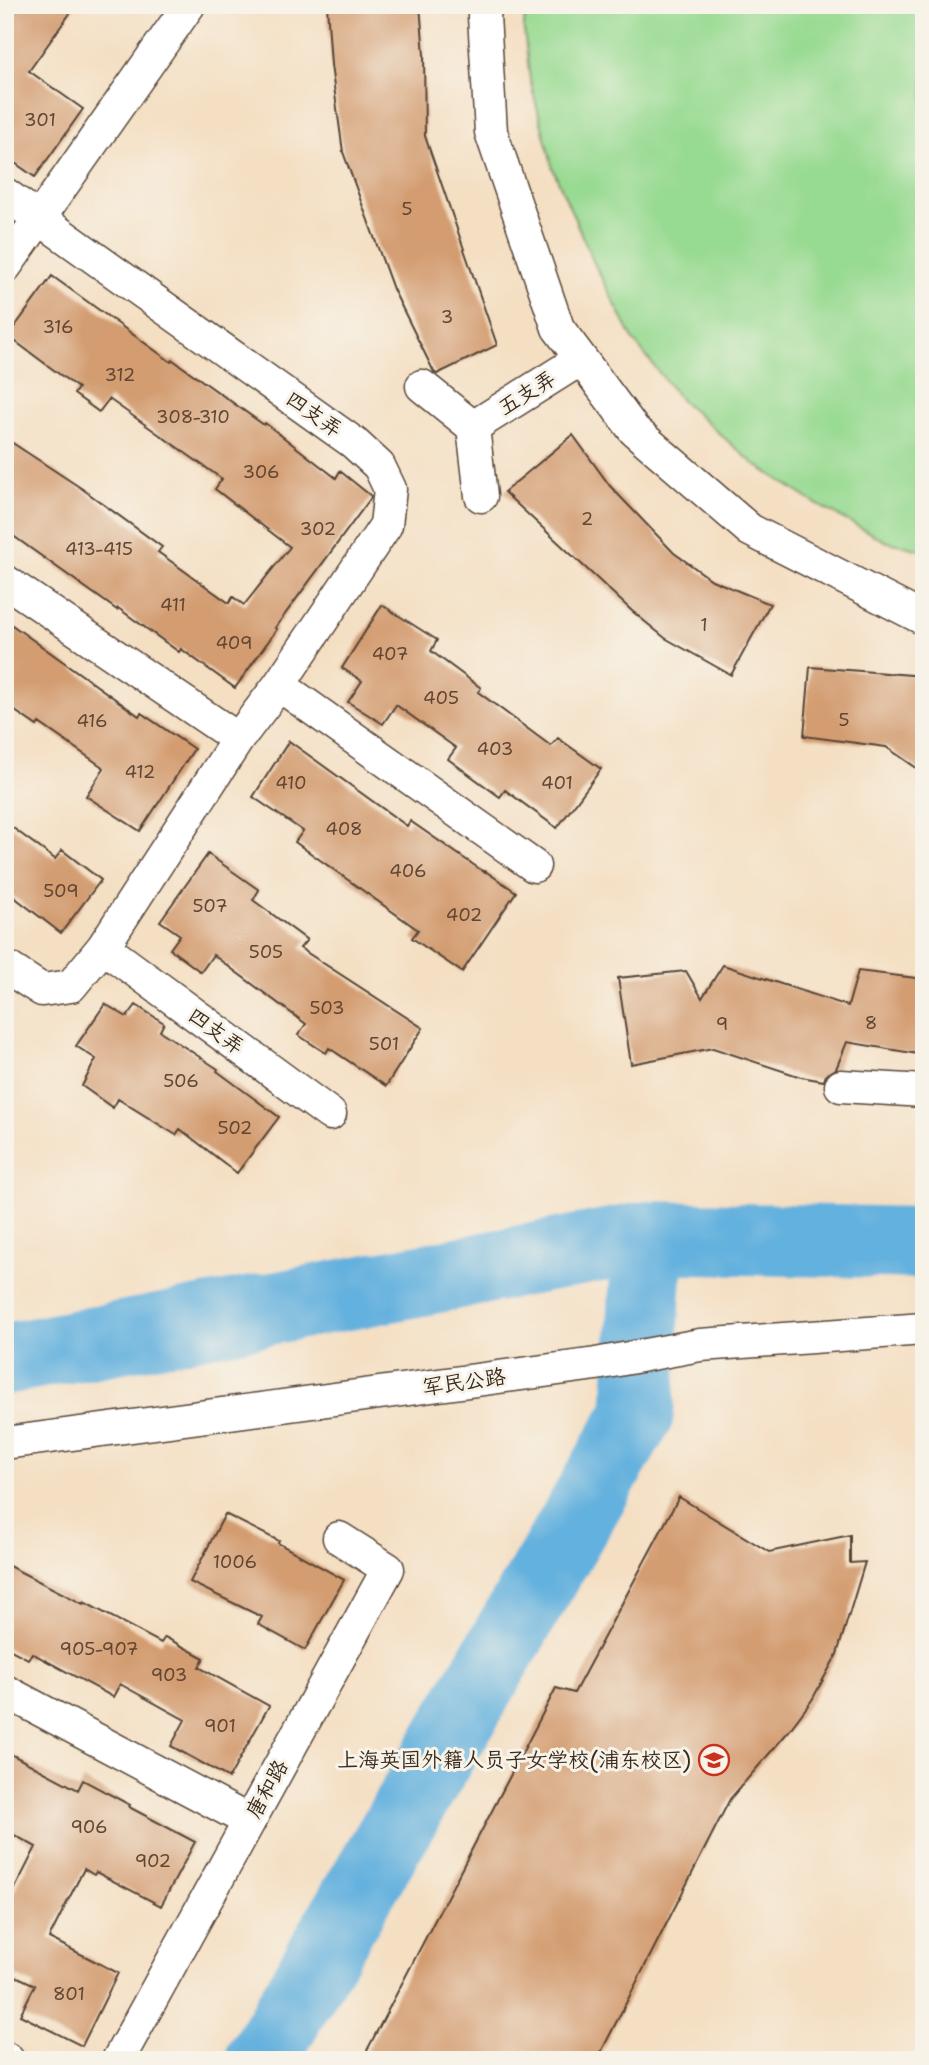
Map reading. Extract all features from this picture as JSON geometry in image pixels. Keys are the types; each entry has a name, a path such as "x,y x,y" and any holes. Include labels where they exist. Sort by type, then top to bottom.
{"street":[{"path":"5,267 189,5"},
{"path":"486,5 484,16 491,132 558,328 634,430 750,530 924,619"},
{"name":"四支弄","path":"5,194 354,443 379,466 390,489 386,525 279,685 238,739 103,947 71,986 42,990 5,966"},
{"name":"五支弄","path":"473,427 581,359"},
{"path":"422,386 473,427 481,496"},
{"path":"5,580 238,739"},
{"path":"279,685 534,866"},
{"name":"四支弄","path":"103,947 330,1114"},
{"path":"841,1086 924,1091"},
{"name":"军民公路","path":"5,1443 596,1364 700,1345 924,1329"},
{"name":"唐和路","path":"118,2060 387,1569 339,1538"},
{"path":"5,1691 249,1821"}],"green space":[{"path":"525,5 924,5 921,417 924,421 924,551 885,541 816,504 753,463 681,400 634,341 594,263 553,169 530,80 524,30"}],"building":[{"path":"5,5 76,5 29,71 83,109 35,177 5,156"},
{"path":"327,5 420,5 425,136 497,345 437,374 393,289 343,152 331,65"},
{"path":"52,276 171,362 173,360 264,425 265,423 336,478 340,471 371,496 235,688 181,649 179,652 118,608 117,610 5,530 5,438 81,488 162,547 158,552 229,603 233,597 244,605 290,547 215,489 222,479 109,399 99,412 74,394 78,388 8,336"},
{"path":"573,435 610,486 674,553 712,580 770,604 731,675 665,638 632,611 504,492"},
{"path":"382,605 437,640 431,651 481,688 478,692 551,746 558,738 601,769 557,828 505,790 500,797 448,759 456,748 396,705 383,724 348,702 362,681 342,668"},
{"path":"5,620 139,716 141,713 194,749 140,831 86,796 104,768 39,723 37,726 5,704"},
{"path":"810,667 924,676 924,773 886,747 804,736"},
{"path":"289,741 407,826 410,821 516,892 462,972 412,938 418,930 295,842 303,831 253,797"},
{"path":"5,822 55,859 62,850 101,880 61,933 5,890"},
{"path":"208,854 259,890 253,900 307,940 300,948 423,1028 386,1086 329,1048 326,1053 298,1035 306,1024 213,955 201,972 170,949 180,935 160,921"},
{"path":"723,965 848,1006 858,971 924,979 924,1055 847,1042 836,1069 826,1075 824,1081 801,1077 713,1048 631,1064 618,978 686,971 702,998"},
{"path":"105,1004 127,1017 136,1005 164,1023 160,1031 218,1069 217,1071 279,1117 237,1173 180,1129 176,1135 118,1099 113,1108 82,1086 96,1059 76,1046"},
{"path":"679,1497 769,1552 850,1535 850,1563 865,1562 837,1654 812,1700 730,1799 597,2060 362,2060 556,1688 574,1693"},
{"path":"225,1514 279,1541 278,1543 344,1580 305,1650 258,1624 262,1617 190,1582"},
{"path":"5,1564 161,1643 165,1637 204,1658 199,1667 269,1706 229,1778 171,1746 185,1720 120,1684 113,1697 32,1653 28,1659 5,1647"},
{"path":"5,1751 78,1790 83,1780 195,1842 161,1906 96,1872 94,1875 84,1869 49,1938 118,1973 82,2046 20,2015 35,1985 5,1971 5,1908 36,1847 5,1830"}],"waterway":[{"path":"5,1359 648,1237 924,1243"},
{"path":"261,2060 638,1414 648,1237"}],"place":[{"name":"上海英国外籍人员子女学校(浦东校区)","path":"714,1760"}]}
